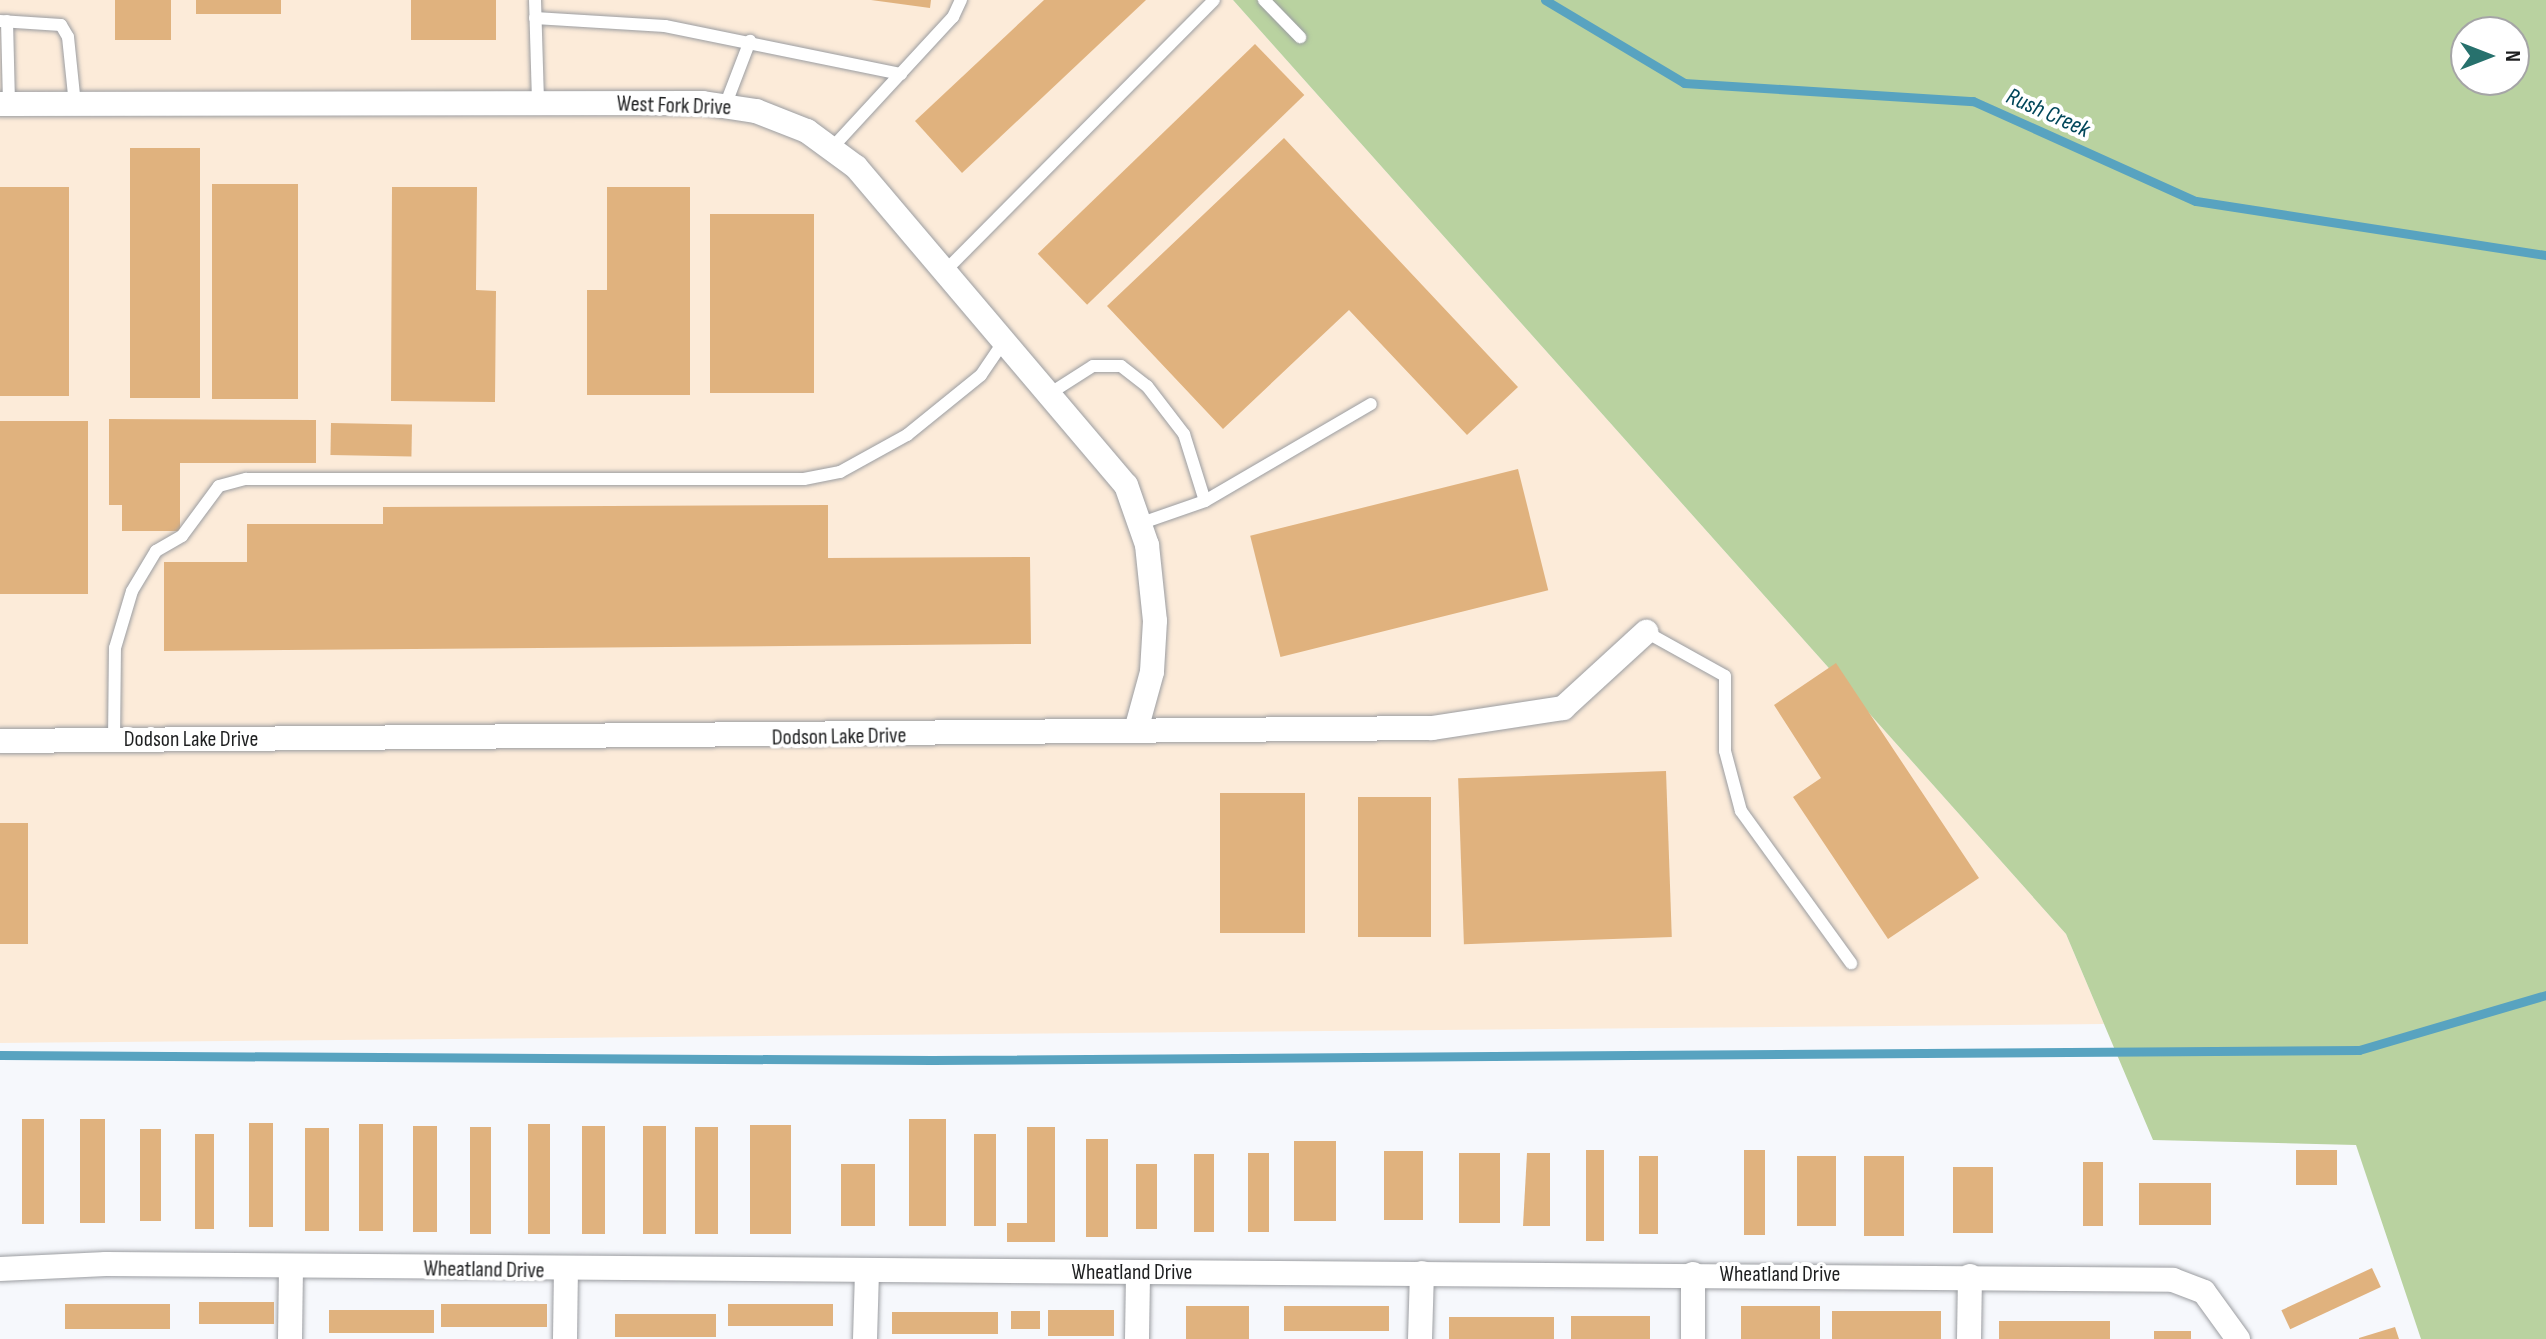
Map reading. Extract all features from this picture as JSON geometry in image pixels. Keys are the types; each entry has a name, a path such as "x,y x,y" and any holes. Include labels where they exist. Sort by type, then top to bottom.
{"street":[{"name":"West Fork Drive","path":"4,104 725,106 807,131 856,167 1126,485 1139,524 1155,621 1152,672 1136,730"},
{"name":"Dodson Lake Drive","path":"0,741 1136,730 1502,722 1563,708 1646,632"},
{"name":"Wheatland Drive","path":"0,1269 106,1264 566,1271 1693,1274 2173,1280 2204,1292 2238,1339"},
{"path":"290,1339 291,1268"},
{"path":"565,1339 566,1271"},
{"path":"865,1339 867,1273"},
{"path":"1137,1339 1138,1273"},
{"path":"1420,1339 1422,1273"},
{"path":"1693,1274 1693,1339"},
{"path":"1969,1339 1970,1276"}],"lane":[{"path":"535,0 538,104"},
{"path":"831,149 901,74 961,0"},
{"path":"946,270 1214,0"},
{"path":"1264,0 1300,37"},
{"path":"535,18 665,26 901,74"},
{"path":"4,104 3,21 61,25 68,37 75,105"},
{"path":"725,106 750,41"},
{"path":"114,741 115,648 132,591 156,551 182,536 219,486 246,479 804,479 840,472 907,435 981,375 1004,341"},
{"path":"1049,394 1093,366 1121,366 1147,386 1184,434 1205,501"},
{"path":"1139,524 1205,501 1371,404"},
{"path":"1646,632 1725,676 1725,751 1741,811 1851,963"}],"shaded area":[{"path":"0,0 1233,0 2066,934 2104,1024 0,1043"}],"green space":[{"path":"1233,0 2546,0 2546,1339 2421,1339 2356,1145 2153,1140 2066,934"}],"building":[{"path":"115,0 171,0 171,40 115,40"},
{"path":"196,0 281,0 281,14 196,14"},
{"path":"411,0 496,0 496,40 411,40"},
{"path":"871,0 931,0 930,8"},
{"path":"1044,0 1146,0 962,173 915,121"},
{"path":"1255,44 1304,95 1087,305 1038,254"},
{"path":"1284,138 1518,387 1467,435 1349,310 1223,429 1107,306"},
{"path":"130,148 200,148 200,398 130,398"},
{"path":"212,184 298,184 298,399 212,399"},
{"path":"0,187 69,187 69,396 0,396"},
{"path":"392,187 477,187 476,290 496,291 495,402 391,401"},
{"path":"607,187 690,187 690,395 587,395 587,290 607,290"},
{"path":"710,214 814,214 814,393 710,393"},
{"path":"109,419 316,420 316,463 180,463 180,531 122,531 122,505 109,505"},
{"path":"0,421 88,421 88,594 0,594"},
{"path":"331,423 412,424 411,456 330,455"},
{"path":"1518,469 1548,590 1280,657 1250,536"},
{"path":"828,505 828,558 1030,557 1031,644 164,651 164,562 247,562 247,524 383,524 383,507"},
{"path":"1836,663 1979,878 1888,939 1793,797 1821,778 1774,705"},
{"path":"1666,771 1672,937 1464,944 1458,778"},
{"path":"1220,793 1305,793 1305,933 1220,933"},
{"path":"1358,797 1431,797 1431,937 1358,937"},
{"path":"0,823 28,823 28,944 0,944"},
{"path":"22,1119 44,1119 44,1224 22,1224"},
{"path":"80,1119 105,1119 105,1223 80,1223"},
{"path":"909,1119 946,1119 946,1226 909,1226"},
{"path":"249,1123 273,1123 273,1227 249,1227"},
{"path":"359,1124 383,1124 383,1231 359,1231"},
{"path":"528,1124 550,1124 550,1234 528,1234"},
{"path":"750,1125 791,1125 791,1234 750,1234"},
{"path":"413,1126 437,1126 437,1232 413,1232"},
{"path":"582,1126 605,1126 605,1234 582,1234"},
{"path":"643,1126 666,1126 666,1234 643,1234"},
{"path":"470,1127 491,1127 491,1234 470,1234"},
{"path":"695,1127 718,1127 718,1234 695,1234"},
{"path":"1027,1127 1055,1127 1055,1242 1007,1242 1007,1223 1027,1223"},
{"path":"305,1128 329,1128 329,1231 305,1231"},
{"path":"140,1129 161,1129 161,1221 140,1221"},
{"path":"195,1134 214,1134 214,1229 195,1229"},
{"path":"974,1134 996,1134 996,1226 974,1226"},
{"path":"1086,1139 1108,1139 1108,1237 1086,1237"},
{"path":"1294,1141 1336,1141 1336,1221 1294,1221"},
{"path":"1586,1150 1604,1150 1604,1241 1586,1241"},
{"path":"1744,1150 1765,1150 1765,1235 1744,1235"},
{"path":"2296,1150 2337,1150 2337,1185 2296,1185"},
{"path":"1384,1151 1423,1151 1423,1220 1384,1220"},
{"path":"1248,1153 1269,1153 1269,1232 1248,1232"},
{"path":"1459,1153 1500,1153 1500,1223 1459,1223"},
{"path":"1527,1153 1550,1153 1550,1226 1523,1226"},
{"path":"1194,1154 1214,1154 1214,1232 1194,1232"},
{"path":"1639,1156 1658,1156 1658,1234 1639,1234"},
{"path":"1797,1156 1836,1156 1836,1226 1797,1226"},
{"path":"1864,1156 1904,1156 1904,1236 1864,1236"},
{"path":"2083,1162 2103,1162 2103,1226 2083,1226"},
{"path":"841,1164 875,1164 875,1226 841,1226"},
{"path":"1136,1164 1157,1164 1157,1229 1136,1229"},
{"path":"1953,1167 1993,1167 1993,1233 1953,1233"},
{"path":"2139,1183 2211,1183 2211,1225 2139,1225"},
{"path":"2372,1268 2381,1287 2290,1329 2281,1310"},
{"path":"199,1302 274,1302 274,1324 199,1324"},
{"path":"65,1304 170,1304 170,1329 65,1329"},
{"path":"441,1304 547,1304 547,1327 441,1327"},
{"path":"728,1304 833,1304 833,1326 728,1326"},
{"path":"1186,1306 1249,1306 1249,1339 1186,1339"},
{"path":"1284,1306 1389,1306 1389,1331 1284,1331"},
{"path":"1741,1306 1820,1306 1820,1339 1741,1339"},
{"path":"329,1310 434,1310 434,1333 329,1333"},
{"path":"1048,1310 1114,1310 1114,1336 1048,1336"},
{"path":"1011,1311 1040,1311 1040,1329 1011,1329"},
{"path":"1832,1311 1941,1311 1941,1339 1832,1339"},
{"path":"892,1312 998,1312 998,1334 892,1334"},
{"path":"615,1314 716,1314 716,1337 615,1337"},
{"path":"1571,1316 1650,1316 1650,1339 1571,1339"},
{"path":"1449,1317 1554,1317 1554,1339 1449,1339"},
{"path":"1999,1321 2110,1321 2110,1339 1999,1339"},
{"path":"2395,1327 2399,1339 2359,1339 2359,1338"},
{"path":"2154,1331 2191,1331 2191,1339 2154,1339"}],"waterway":[{"name":"Rush Creek","path":"1545,0 1684,83 1973,101 2196,201 2546,255"},
{"path":"0,1055 932,1060 2359,1050 2546,995"}]}
